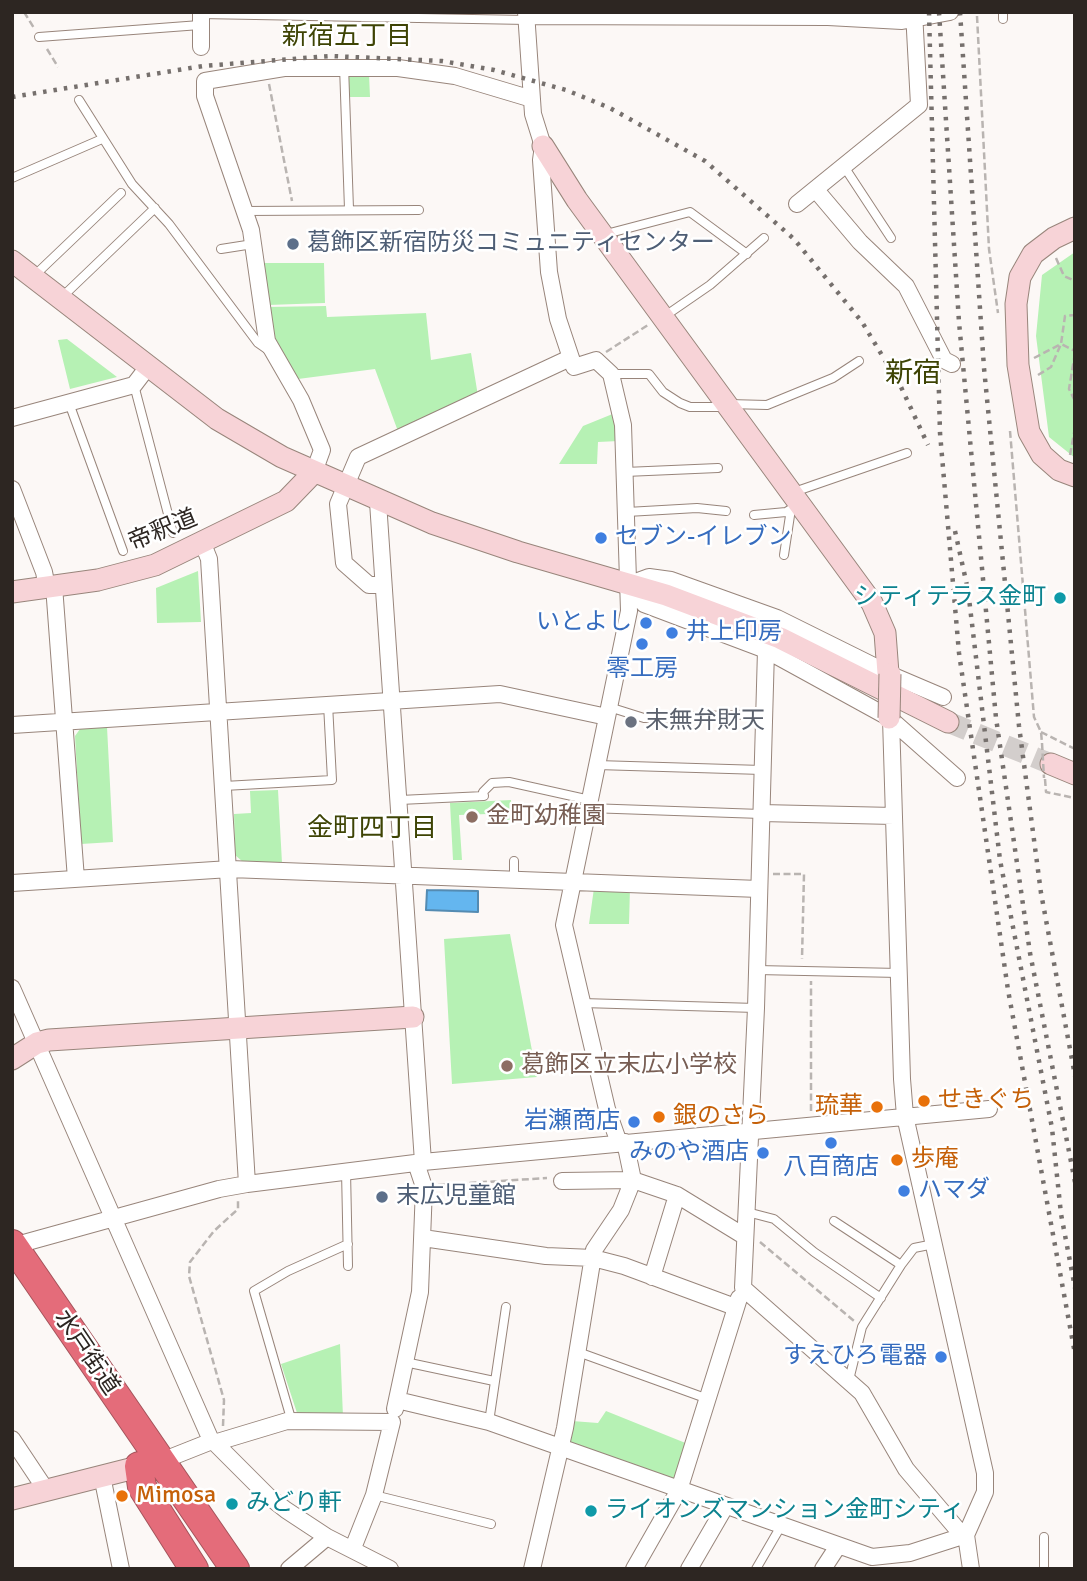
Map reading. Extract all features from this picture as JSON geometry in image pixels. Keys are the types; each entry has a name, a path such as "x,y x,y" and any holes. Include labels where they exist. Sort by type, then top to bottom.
{"highway":[{"name":"水戸街道","path":"13,1245 214,1569"},
{"name":"水戸街道","path":"12,1276 149,1464 235,1569"},
{"name":"水戸街道","path":"149,1464 142,1487 194,1569"},
{"name":"水戸街道","path":"149,1464 182,1470 254,1569"}],"street":[{"path":"532,1569 561,1449 594,1250 621,1210 633,1180 622,1143 607,1109 564,925 629,611 623,425 611,374 596,360 574,367 549,272 542,146 532,99 527,16 686,15 902,21 914,15 950,12"},
{"path":"797,205 919,105 914,15"},
{"path":"200,17 201,47"},
{"path":"314,472 322,450 301,400 271,352 263,325 253,244 205,96 205,81 266,70 344,66 425,71 532,99"},
{"path":"397,1400 489,1422 872,1557 886,1558 965,1536 985,1492 985,1473 905,1116 886,640 876,610 794,502 542,146"},
{"path":"816,190 860,242 906,286 944,360 952,364"},
{"path":"1072,469 1059,470 1042,455 1029,432 1018,365 1016,304 1020,277 1033,254 1054,238 1075,228"},
{"path":"12,261 60,299 141,376 314,472 378,502 482,541 630,584 780,638 948,722"},
{"path":"383,585 369,585 344,562 338,504 343,486 358,457 519,379 570,358"},
{"path":"12,418 69,403 141,376"},
{"name":"帝釈道","path":"12,592 133,572 203,544 286,501 314,472"},
{"path":"12,489 50,586 76,879"},
{"path":"353,1548 374,1495 397,1400 420,1292 423,1238 424,1187 419,1163 405,875 378,502"},
{"path":"203,544 209,559 230,869 239,1027 243,1185"},
{"path":"630,584 649,578 671,580 777,618 943,697"},
{"path":"630,584 644,604 765,650 889,718 957,778"},
{"path":"634,1569 679,1490 743,1288 757,1008 765,650"},
{"path":"12,725 500,694 608,712"},
{"path":"1048,771 1075,774"},
{"path":"761,813 894,816"},
{"path":"12,883 230,869 571,882 759,881"},
{"path":"12,988 215,1442 268,1496 327,1537 390,1569"},
{"path":"12,1059 37,1044 239,1027 413,1017"},
{"path":"13,1245 243,1185 419,1163 989,1109"},
{"path":"555,1179 633,1180 677,1195 744,1235"},
{"path":"652,1277 677,1195"},
{"path":"423,1238 545,1256 593,1258 735,1307"},
{"path":"743,1288 862,1393 906,1469 965,1536 971,1569"},
{"path":"12,1499 149,1464 215,1442 292,1422 392,1422"},
{"path":"12,1439 46,1490"},
{"path":"102,1476 121,1569"},
{"path":"689,1569 725,1507"},
{"path":"289,1569 327,1537"},
{"path":"823,1569 838,1546"}],"lane":[{"path":"40,37 200,17 527,16"},
{"path":"344,66 349,209"},
{"path":"79,100 132,184 155,208 258,343 271,352"},
{"path":"12,178 102,139"},
{"path":"845,167 891,238"},
{"path":"33,277 121,194"},
{"path":"60,299 155,208"},
{"path":"244,211 419,210"},
{"path":"603,235 690,212 747,254"},
{"path":"663,317 747,254 764,238"},
{"path":"221,249 253,244"},
{"path":"611,374 649,374 663,392 690,407 767,405 833,378 859,361"},
{"path":"141,376 173,533"},
{"path":"69,403 123,551"},
{"path":"754,515 794,502 907,453"},
{"path":"625,472 718,468"},
{"path":"784,555 794,502"},
{"path":"626,512 697,508 726,511"},
{"path":"224,786 332,780 328,704"},
{"path":"608,712 644,718 763,714"},
{"path":"597,765 762,770"},
{"path":"400,800 484,796 492,783 509,782 589,804 761,813"},
{"path":"514,861 514,880"},
{"path":"757,970 900,973"},
{"path":"582,1003 757,1008"},
{"path":"346,1171 348,1266"},
{"path":"745,1212 774,1219 814,1252 881,1298"},
{"path":"834,1221 901,1265"},
{"path":"292,1422 254,1291 288,1271 348,1244"},
{"path":"849,1380 862,1327 914,1248 933,1244"},
{"path":"489,1422 506,1307"},
{"path":"578,1352 708,1399"},
{"path":"404,1362 494,1381"},
{"path":"374,1495 491,1524"},
{"path":"756,1569 781,1526"},
{"path":"1044,1537 1044,1569"}],"path":[{"path":"266,70 294,210"},
{"path":"1055,255 1064,276 1075,281"},
{"path":"1031,377 1051,367 1060,344 1065,316 1075,315"},
{"path":"596,360 663,317"},
{"path":"1060,344 1075,352 1069,389 1075,401"},
{"path":"1031,360 1060,344"},
{"path":"1072,469 1075,428"},
{"path":"1075,749 1041,732 1048,771 1046,792 1075,798"},
{"path":"759,881 804,874 811,1124"},
{"path":"424,1187 498,1178 555,1179"},
{"path":"215,1442 225,1416 224,1400 189,1276 190,1262 214,1231 238,1209 243,1185"},
{"path":"744,1235 760,1242 803,1276 833,1306 862,1327"}],"green space":[{"path":"348,73 369,74 370,97 349,97"},
{"path":"1075,252 1075,458 1049,437 1036,336 1042,275"},
{"path":"262,263 324,263 325,303 268,305"},
{"path":"326,306 327,317 426,313 431,360 471,353 478,396 399,434 375,369 298,379 272,336 267,307"},
{"path":"67,339 117,377 70,389 58,340"},
{"path":"615,413 619,441 598,442 597,464 559,464 583,426"},
{"path":"198,571 201,622 157,623 156,588"},
{"path":"107,727 113,842 81,844 75,736 80,729"},
{"path":"278,790 282,863 243,862 235,855 234,814 251,813 250,791"},
{"path":"511,800 512,822 489,823 488,814 459,815 462,860 453,860 450,803"},
{"path":"594,888 630,888 629,924 589,924"},
{"path":"510,934 537,1077 452,1084 444,939"},
{"path":"340,1344 343,1417 297,1413 281,1364"},
{"path":"606,1411 688,1444 676,1480 568,1444 572,1421 598,1423"}],"water":[{"path":"427,890 478,891 478,912 426,910"}],"tunnel":[{"path":"948,722 1051,764"}],"railway":[{"path":"929,12 940,433 959,653 1008,990 1075,1354"},
{"path":"939,12 959,322 996,718 1030,953 1075,1182"},
{"path":"960,12 984,368 1019,726 1041,893 1075,1076"},
{"path":"12,97 203,66 330,56 442,61 494,70 566,90 610,108 705,161 794,239 862,322 901,387 928,445"},
{"path":"955,531 968,590 1000,860 1052,1128 1061,1214 1075,1288"}],"place":[{"name":"葛飾区新宿防災コミュニティセンター","path":"293,244"},
{"name":"セブン-イレブン","path":"601,538"},
{"name":"シティテラス金町","path":"1060,598"},
{"name":"いとよし","path":"646,623"},
{"name":"井上印房","path":"672,633"},
{"name":"零工房","path":"642,644"},
{"name":"末無弁財天","path":"631,722"},
{"name":"金町幼稚園","path":"472,817"},
{"name":"葛飾区立末広小学校","path":"507,1066"},
{"name":"せきぐち","path":"924,1101"},
{"name":"琉華","path":"877,1107"},
{"name":"銀のさら","path":"659,1117"},
{"name":"岩瀬商店","path":"634,1122"},
{"name":"八百商店","path":"831,1143"},
{"name":"みのや酒店","path":"763,1153"},
{"name":"歩庵","path":"897,1160"},
{"name":"ハマダ","path":"904,1191"},
{"name":"末広児童館","path":"382,1197"},
{"name":"すえひろ電器","path":"941,1357"},
{"name":"Mimosa","path":"122,1496"},
{"name":"みどり軒","path":"232,1504"},
{"name":"ライオンズマンション金町シティ","path":"591,1511"}],"district":[{"name":"新宿五丁目","path":"347,37"},
{"name":"新宿","path":"913,375"},
{"name":"金町四丁目","path":"372,829"}]}
